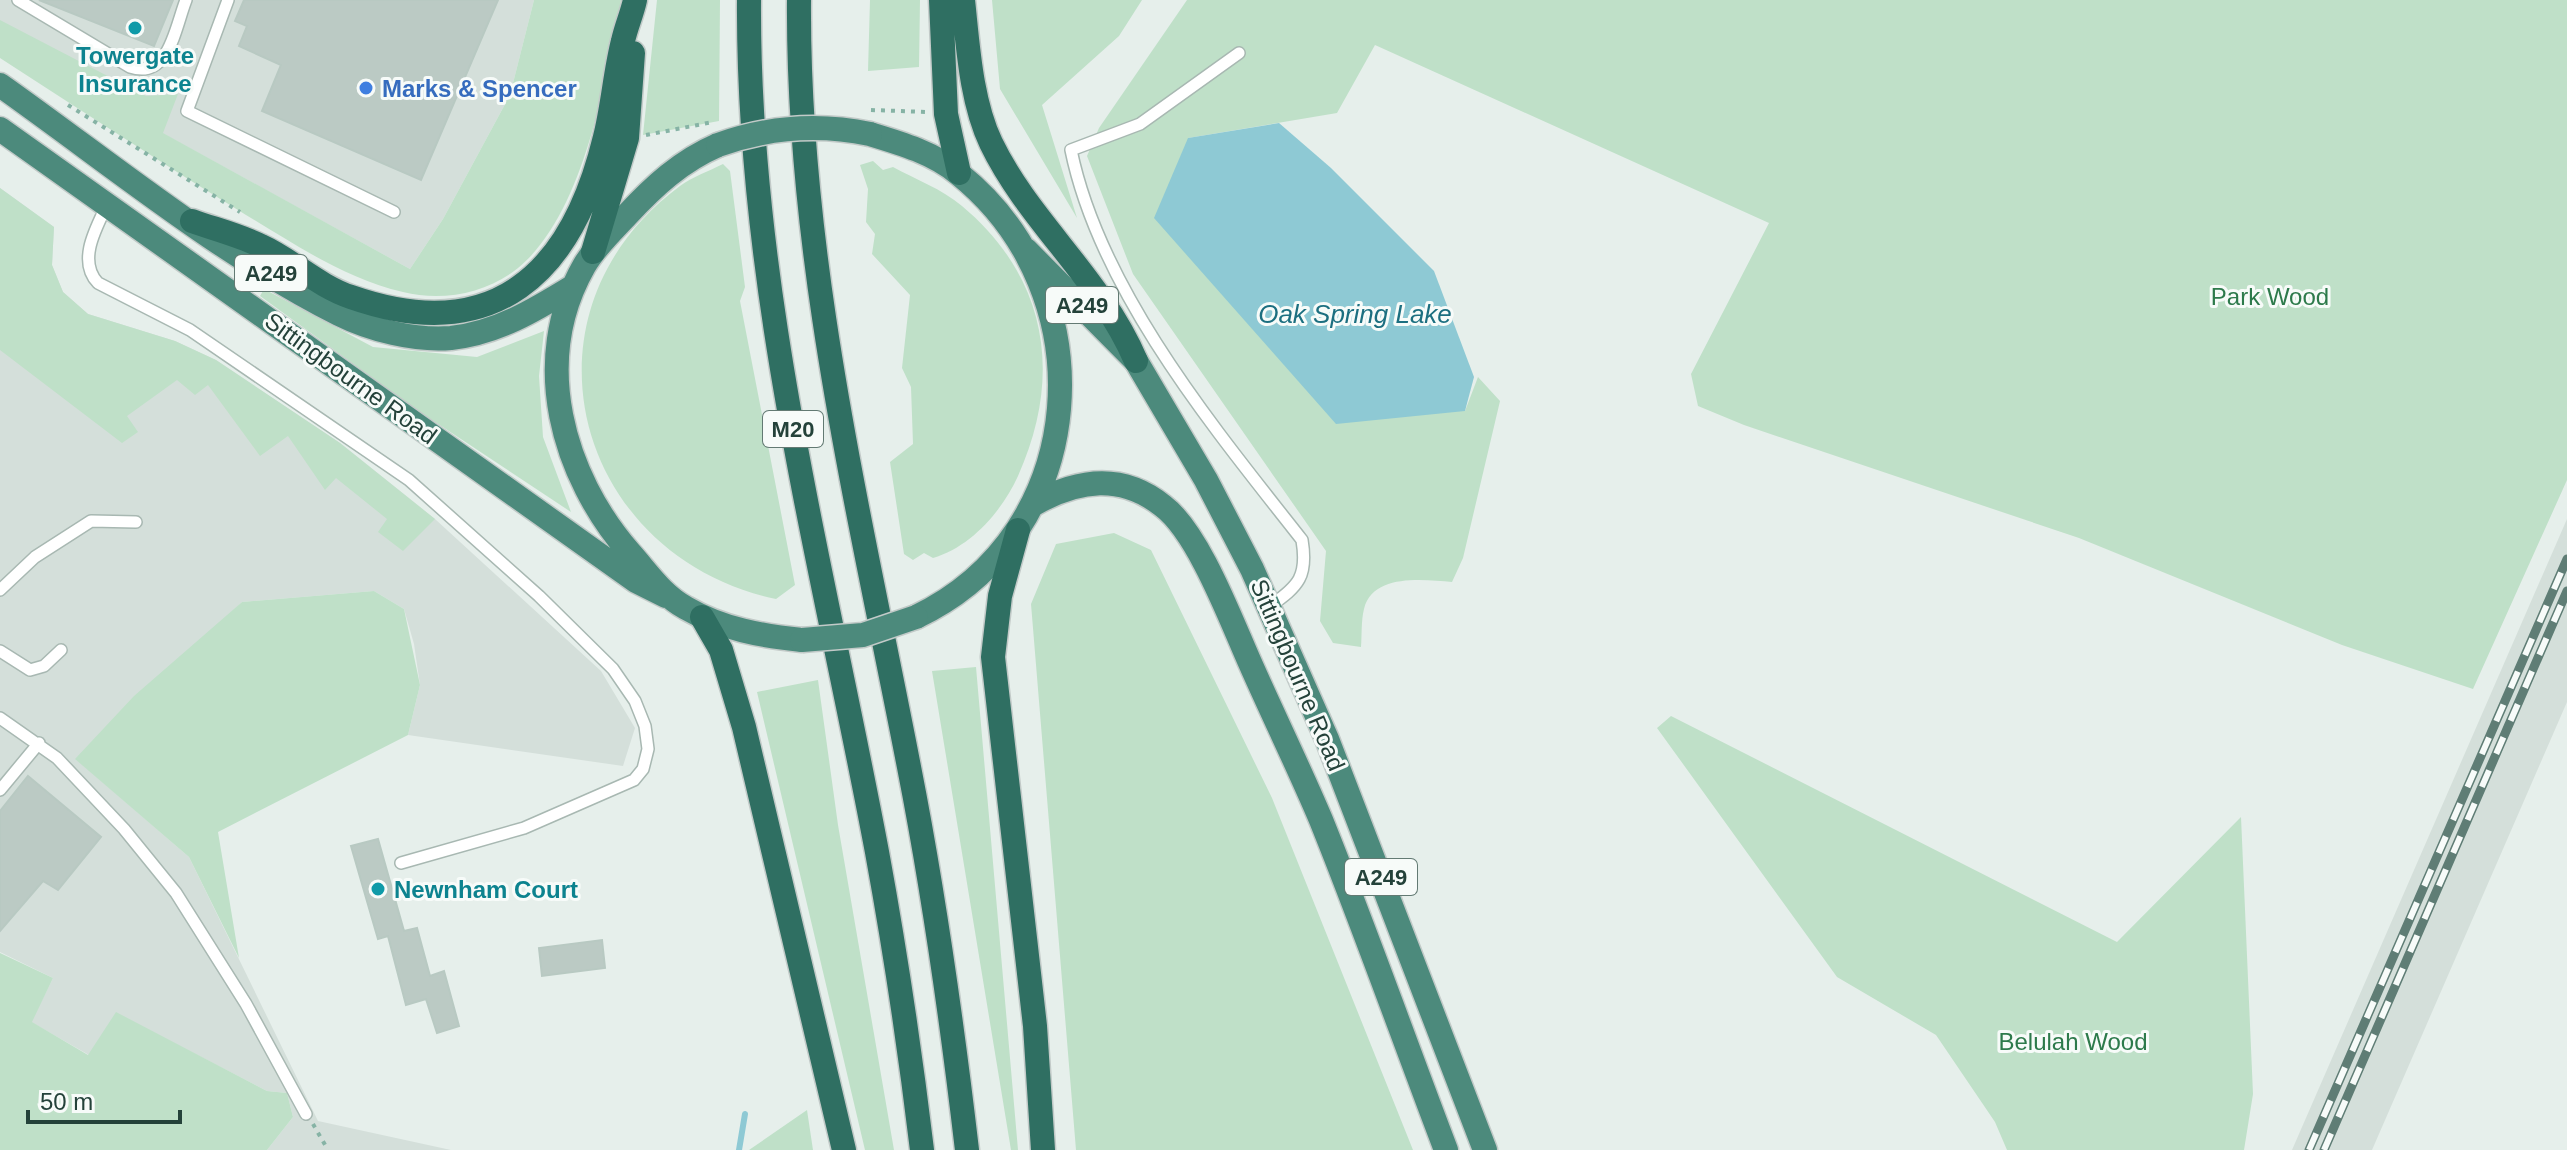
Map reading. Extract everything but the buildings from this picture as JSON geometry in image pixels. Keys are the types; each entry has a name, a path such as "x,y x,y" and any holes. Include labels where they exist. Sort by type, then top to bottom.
{"highway":[{"name":"M20","path":"749,0 757,160 772,308 813,536 877,853 922,1150"},
{"name":"M20","path":"799,0 808,173 828,336 859,517 933,896 967,1150"},
{"path":"941,0 946,114 959,173"},
{"path":"963,0 975,85 991,143 1019,187 1121,325 1136,361"},
{"path":"192,221 261,245 348,297 395,310 445,314 499,302 533,277 548,261 581,207 606,136 623,39 635,2"},
{"path":"635,2 627,138 593,252 574,286 559,342 556,377 566,440 582,484 609,527 666,596"},
{"name":"Sittingbourne Road","path":"0,85 192,221 340,315 393,333 449,338 493,330 574,286"},
{"path":"593,252 667,175 718,133 869,122 959,173 1026,250"},
{"name":"Sittingbourne Road","path":"0,129 636,581 702,617 744,631 802,640 863,635 916,617 980,576 1018,530 1034,504 1056,428 1059,367 1049,302 1026,250"},
{"name":"Sittingbourne Road","path":"1026,250 1136,361 1206,480 1270,606 1356,812 1485,1150"},
{"name":"Sittingbourne Road","path":"1034,504 1080,483 1125,485 1163,505 1191,542 1228,614 1320,819 1446,1150"},
{"path":"1018,530 1000,596 993,657 1035,1026 1043,1150"},
{"path":"702,617 721,650 744,727 844,1150"}],"lane":[{"path":"18,0 130,67 146,70 154,69 164,58 186,0"},
{"path":"228,0 187,111 394,212"},
{"path":"1239,53 1140,124 1071,150 1076,172 1114,270 1202,413 1302,540 1306,564 1297,585 1270,606"},
{"path":"107,205 88,258 91,272 98,283 190,330 420,488 595,651 623,683 641,712 648,738 647,760 634,780 524,828 401,863"},
{"path":"0,590 35,557 91,521 136,522"},
{"path":"0,651 30,670 44,666 61,650"},
{"path":"0,718 39,743 124,829 176,893 246,1004 306,1114"},
{"path":"0,789 39,743"}],"path":[{"path":"63,102 251,220"},
{"path":"869,122 929,113"},
{"path":"643,135 718,133"},
{"path":"306,1114 328,1150"}],"shaded area":[{"path":"0,0 534,0 510,95 443,219 410,269 162,133 0,33"},
{"path":"0,188 54,227 52,265 63,292 88,314 175,341 216,360 340,443 435,519 601,671 635,728 623,766 408,735 420,685 414,644 404,609 374,591 242,602 76,759 189,857 318,1121 451,1150 267,1150 293,1117 287,1093 267,1091 116,1013 89,1055 31,1022 53,978 0,952"},
{"path":"2567,519 2567,702 2372,1150 2292,1150"}],"green space":[{"path":"534,0 621,0 589,144 560,215 541,244 506,277 479,289 449,295 403,292 361,279 322,260 215,196 0,58 0,20 146,96 178,94 163,133 410,269 443,219 510,95"},
{"path":"657,0 720,0 719,121 643,135"},
{"path":"870,0 920,0 919,67 868,71"},
{"path":"992,0 1142,0 1119,36 1042,105 1077,218 1000,89"},
{"name":"Park Wood","path":"1187,0 2567,0 2567,480 2473,689 2342,645 2079,538 1744,425 1698,406 1691,374 1769,223 1375,45 1337,113 1188,138 1465,411 1478,377 1500,401 1463,558 1452,582 1401,581 1378,589 1369,597 1364,609 1361,647 1333,643 1320,621 1326,551 1133,274 1087,156 1099,128"},
{"path":"873,161 883,170 893,167 946,194 991,234 1013,264 1029,297 1039,330 1043,366 1040,402 1032,439 1018,476 984,526 960,545 933,558 924,553 913,560 904,554 890,462 913,444 911,387 902,368 910,295 872,254 875,234 866,222 868,189 860,165"},
{"path":"723,164 730,171 745,287 740,301 795,585 776,599 707,574 652,534 612,483 588,424 582,361 594,298 627,238 680,186"},
{"path":"0,188 54,227 52,265 63,292 88,314 175,341 216,360 340,443 435,519 403,551 378,532 387,519 336,478 325,490 288,436 260,456 208,385 195,395 177,380 127,416 138,432 122,443 0,350"},
{"path":"264,289 373,347 477,357 544,331 539,376 543,437 571,512 414,408 260,296"},
{"path":"1114,533 1151,550 1272,798 1413,1150 1076,1150 1031,604 1056,544"},
{"path":"374,591 404,609 420,685 408,735 218,832 239,958 189,857 75,759 134,696 242,602"},
{"path":"976,667 1018,1150 1011,1150 932,671"},
{"path":"818,680 838,825 894,1150 865,1150 757,692"},
{"name":"Belulah Wood","path":"1671,716 2117,942 2241,817 2253,1094 2244,1150 2007,1150 1995,1122 1936,1035 1837,977 1657,728"},
{"path":"0,953 53,978 32,1022 88,1055 116,1012 267,1091 287,1093 293,1117 267,1150 0,1150"},
{"path":"807,1110 813,1150 749,1150"}],"water":[{"name":"Oak Spring Lake","path":"1279,123 1331,168 1434,271 1474,377 1465,411 1336,424 1154,218 1188,138"}],"waterway":[{"path":"739,1150 745,1114"}],"railway":[{"path":"2309,1150 2567,559"},
{"path":"2324,1150 2567,591"}],"place":[{"name":"Towergate Insurance","path":"135,28"},
{"name":"Marks & Spencer","path":"366,88"},
{"name":"Newnham Court","path":"378,889"}]}
